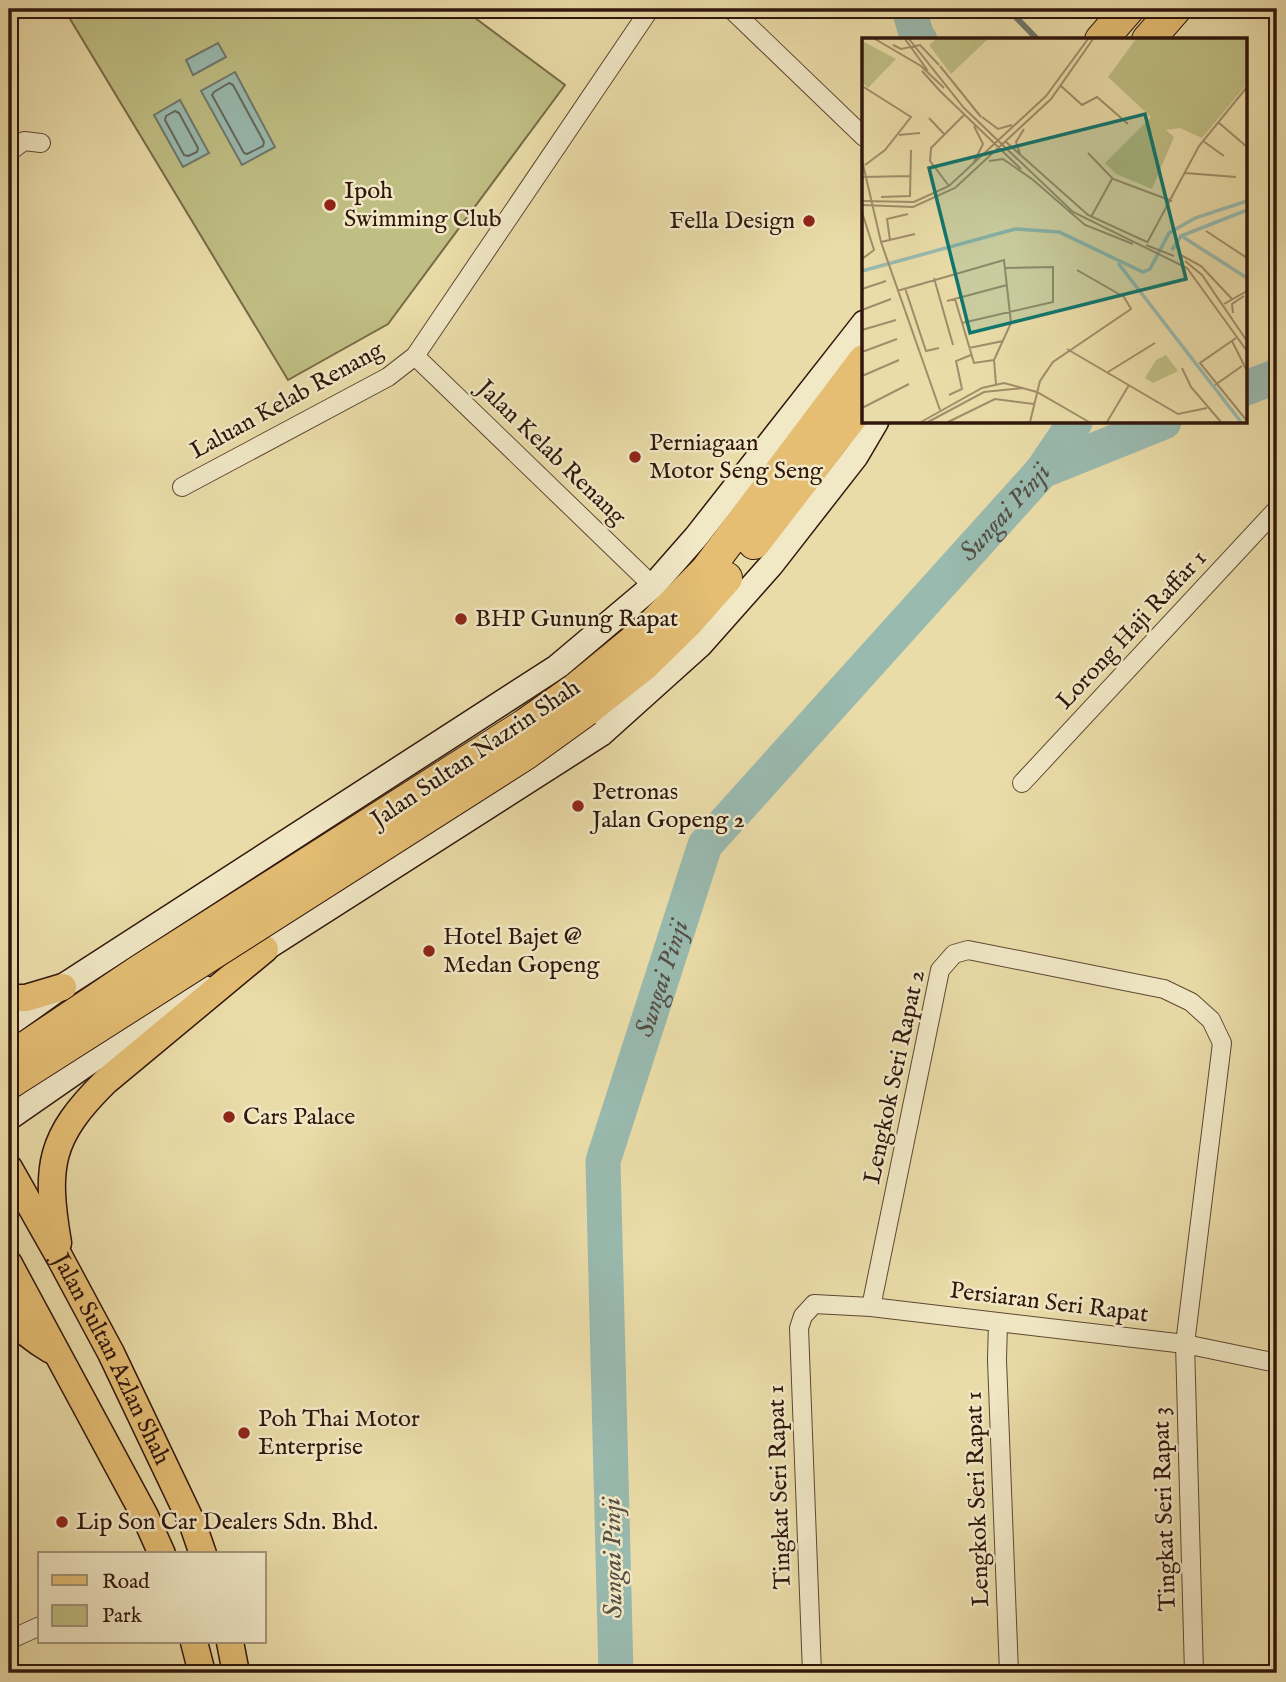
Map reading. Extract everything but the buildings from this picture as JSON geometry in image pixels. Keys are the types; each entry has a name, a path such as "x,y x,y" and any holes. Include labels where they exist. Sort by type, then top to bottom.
{"highway":[{"path":"1103,38 1128,9"},
{"path":"1149,38 1175,9"},
{"name":"Jalan Sultan Nazrin Shah","path":"9,1083 525,754 706,571 862,364"},
{"name":"Jalan Sultan Nazrin Shah","path":"9,1058 138,972 524,725 581,699 643,665 688,621 728,576 862,403"}],"main road":[{"path":"60,1258 52,1212 51,1179 56,1148 70,1121 106,1081 265,949"},
{"path":"9,998 26,998 58,990"},
{"name":"Jalan Sultan Azlan Shah","path":"9,1168 117,1365 193,1525 202,1552"},
{"name":"Jalan Sultan Azlan Shah","path":"9,1264 145,1516 161,1552"},
{"path":"9,1315 19,1328 55,1352"},
{"path":"195,1644 202,1673"},
{"path":"230,1644 236,1673"}],"street":[{"name":"Laluan Kelab Renang","path":"182,487 388,377 415,356 650,9"},
{"path":"731,9 862,135"},
{"path":"9,152 24,141 41,144"},
{"path":"9,1024 557,667 653,586 696,537 862,326"},
{"name":"Jalan Kelab Renang","path":"415,356 653,586"},
{"path":"9,1118 104,1052 601,734 701,645 771,565 856,456 875,424"},
{"name":"Lorong Haji Raffar 1","path":"1022,783 1277,509"},
{"name":"Lengkok Seri Rapat 2","path":"871,1307 940,970 954,954 968,950 1164,989 1191,1002 1212,1020 1222,1042 1185,1344"},
{"path":"58,990 49,1027 68,1052 104,1052"},
{"name":"Persiaran Seri Rapat","path":"814,1304 871,1307 1185,1344 1277,1363"},
{"name":"Tingkat Seri Rapat 1","path":"813,1673 799,1328 803,1316 814,1304"},
{"name":"Lengkok Seri Rapat 1","path":"998,1322 997,1360 1009,1673"},
{"name":"Tingkat Seri Rapat 3","path":"1185,1344 1194,1673"},
{"path":"9,1640 38,1627"}],"green space":[{"name":"Ipoh Swimming Club","path":"64,9 463,9 565,85 388,324 288,380"}],"water":[{"path":"218,43 226,57 193,75 186,60"},
{"path":"235,72 275,147 242,165 201,91"},
{"path":"180,100 209,153 183,167 154,115"}],"waterway":[{"name":"Sungai Pinji","path":"909,9 918,38"},
{"path":"1008,9 1036,38"},
{"path":"1248,387 1277,376"},
{"name":"Sungai Pinji","path":"616,1673 603,1161 705,845 1042,471 1074,424"},
{"path":"1042,471 1159,424"}],"place":[{"name":"Ipoh Swimming Club","path":"330,205"},
{"name":"Fella Design","path":"809,221"},
{"name":"Perniagaan Motor Seng Seng","path":"635,457"},
{"name":"BHP Gunung Rapat","path":"461,619"},
{"name":"Petronas Jalan Gopeng 2","path":"578,806"},
{"name":"Hotel Bajet @ Medan Gopeng","path":"429,951"},
{"name":"Cars Palace","path":"229,1117"},
{"name":"Poh Thai Motor Enterprise","path":"244,1433"},
{"name":"Lip Son Car Dealers Sdn. Bhd.","path":"62,1522"}]}
